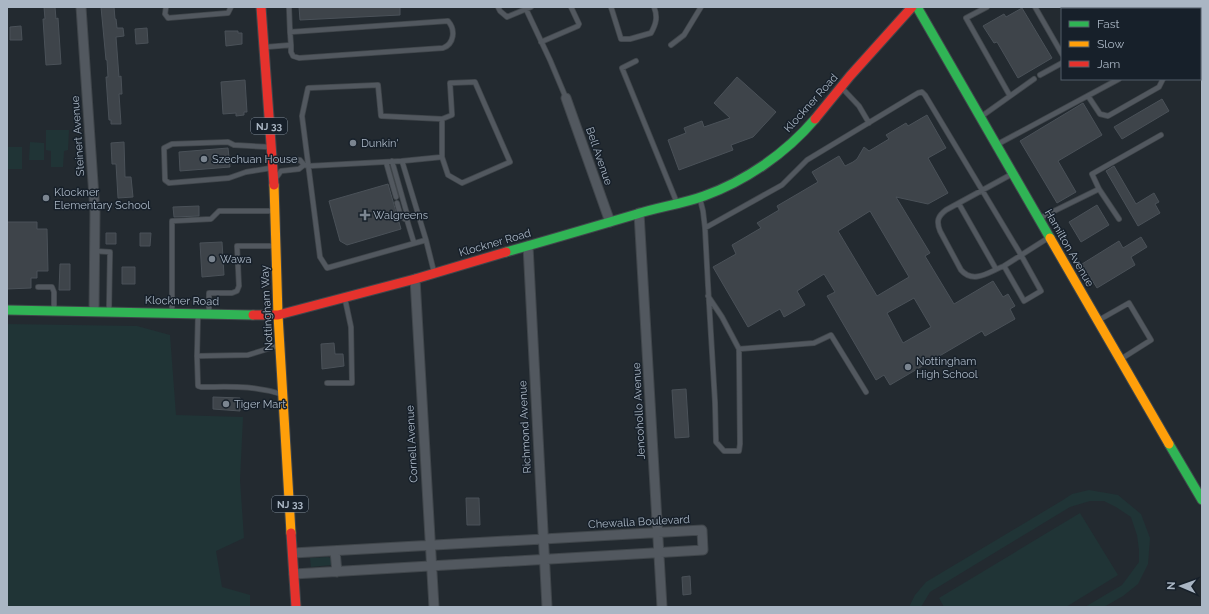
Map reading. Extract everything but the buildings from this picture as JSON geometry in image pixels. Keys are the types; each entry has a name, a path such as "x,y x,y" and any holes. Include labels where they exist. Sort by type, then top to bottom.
{"main road":[{"name":"Nottingham Way","path":"261,7 275,210 278,315 296,607"},
{"name":"Klockner Road","path":"7,310 278,315 415,279 660,207 700,198 747,176 784,150 802,133 841,86 912,7"},
{"name":"Hamilton Avenue","path":"917,7 1202,500"}],"street":[{"name":"Steinert Avenue","path":"81,7 95,212 94,311"},
{"name":"Bell Avenue","path":"566,98 610,222"},
{"name":"Jencohollo Avenue","path":"639,213 662,607"},
{"name":"Richmond Avenue","path":"528,246 547,607"},
{"name":"Cornell Avenue","path":"415,279 434,607"},
{"name":"Chewalla Boulevard","path":"293,553 702,530 703,537 703,550 294,574"},
{"path":"336,551 337,572"}],"lane":[{"path":"166,7 166,14 168,18 228,13 231,7"},
{"path":"289,7 290,32 291,45 291,52 293,56 299,58 443,48 447,47 452,42 451,24 448,21 290,32"},
{"path":"498,7 500,11 507,16 531,7"},
{"path":"542,42 578,26 571,7"},
{"path":"611,7 621,39 630,39 651,33 656,24 654,7"},
{"path":"671,45 684,35 701,7"},
{"path":"987,7 966,18 1010,96"},
{"path":"1035,7 1061,52"},
{"path":"525,8 542,42 566,98"},
{"path":"264,47 291,45"},
{"path":"636,61 622,68 677,204"},
{"path":"1040,75 1061,64"},
{"path":"981,117 1034,79"},
{"path":"997,145 1117,80"},
{"path":"1088,96 1100,114 1108,116 1159,87 1162,80"},
{"path":"426,240 327,268 320,257 306,166 302,116 308,88 378,85 381,116 442,119 452,115 450,83 476,82 510,162 462,184 448,175 442,157 442,119"},
{"path":"841,86 859,106 868,123"},
{"path":"706,228 782,186 807,160 922,92 926,95 1041,291 1024,301 1004,266"},
{"path":"1118,219 1099,189 1092,174 1161,135"},
{"path":"271,147 234,144 228,142 172,144 164,148 166,180 169,183 229,178 272,164 300,160 306,166"},
{"path":"273,181 281,171 299,169 306,166 402,161 442,157"},
{"path":"392,161 414,243"},
{"path":"402,161 426,240 434,273"},
{"path":"386,162 396,197"},
{"path":"1013,174 946,210 937,219 937,225 961,270 965,275 976,277 984,276 1004,266 1050,237"},
{"path":"1039,219 1099,189"},
{"path":"700,198 706,228 708,296 716,442 724,451 739,451 739,349 722,317 708,296"},
{"path":"397,203 401,217 407,220"},
{"path":"959,204 996,269"},
{"path":"172,313 172,221 211,219 219,211 275,210"},
{"path":"210,314 209,293 232,293 237,291 239,286 237,246 276,246"},
{"path":"95,251 110,252 109,312"},
{"path":"38,287 52,287 54,292 54,311"},
{"path":"326,383 352,383 351,327 345,298"},
{"path":"1098,321 1129,303 1151,340 1120,359"},
{"path":"198,313 198,386 250,387 268,390 284,395"},
{"path":"739,349 814,343 831,334 866,392"},
{"path":"197,356 248,355 280,345"}],"green space":[{"path":"46,130 69,130 68,150 64,151 63,167 51,167 51,151 46,150"},
{"path":"30,142 44,143 44,160 29,160"},
{"path":"7,147 22,147 22,169 7,169"},
{"path":"7,324 137,326 170,335 176,415 243,417 240,480 244,538 216,551 222,587 250,595 250,607 7,607"},
{"path":"1089,490 1118,495 1141,514 1150,538 1148,564 1138,584 1123,596 1104,607 1085,607 1122,585 1139,562 1137,535 1131,517 1104,501 1090,501 1070,507 930,592 921,607 909,607 915,595 926,582 1072,494"},
{"path":"1080,513 1118,575 1066,607 944,607 939,598"},
{"path":"328,557 332,559 331,565 311,567 310,558"}],"traffic: fast":[{"path":"917,7 1050,238"},
{"path":"506,252 696,199 720,190 764,165 791,143 815,119"},
{"path":"7,310 253,315"},
{"path":"1169,444 1202,500"}],"traffic: slow":[{"path":"274,185 278,315 291,533"},
{"path":"1050,238 1169,444"}],"traffic: jam":[{"path":"261,7 274,185"},
{"path":"815,119 850,76 912,7"},
{"path":"253,315 278,315 415,279 506,252"},
{"path":"291,533 296,607"}],"place":[{"name":"Dunkin'","path":"353,143"},
{"name":"Szechuan House","path":"204,159"},
{"name":"Klockner Elementary School","path":"46,198"},
{"name":"Walgreens","path":"365,215"},
{"name":"Wawa","path":"212,259"},
{"name":"Nottingham High School","path":"908,367"},
{"name":"Tiger Mart","path":"226,404"}]}
